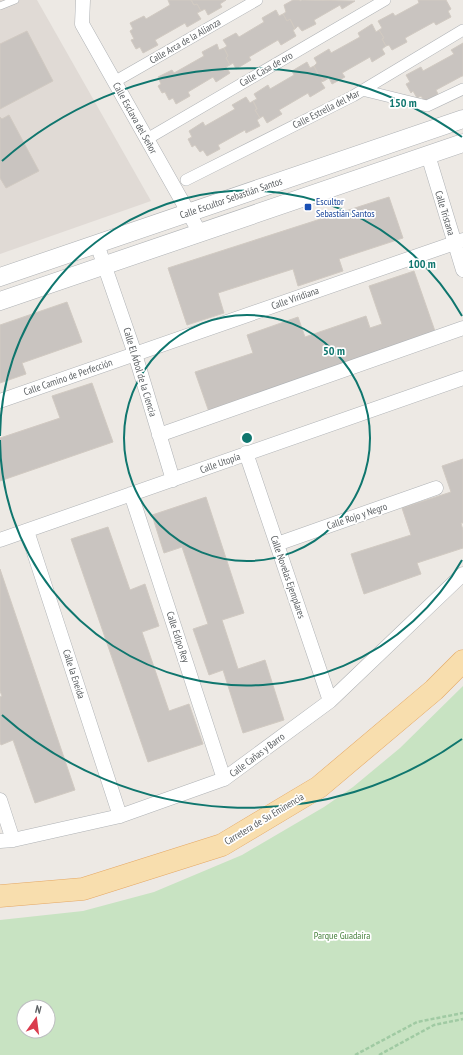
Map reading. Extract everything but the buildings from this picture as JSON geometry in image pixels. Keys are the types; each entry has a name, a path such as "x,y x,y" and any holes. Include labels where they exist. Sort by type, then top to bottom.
{"main road":[{"name":"Carretera de Su Eminencia","path":"0,896 83,889 222,844 318,787 434,690 463,661"}],"street":[{"name":"Calle Esclava del Señor","path":"83,0 82,24 200,233"},
{"name":"Calle Arca de la Alianza","path":"114,82 256,0"},
{"name":"Calle Casa de oro","path":"147,139 385,0"},
{"name":"Calle Estrella del Mar","path":"186,180 362,90 463,30"},
{"path":"362,90 427,106 463,90"},
{"name":"Calle Escultor Sebastián Santos","path":"0,277 463,119"},
{"path":"0,301 463,143"},
{"name":"Calle Tristana","path":"428,155 459,241 463,270"},
{"name":"Calle Viridiana","path":"135,354 459,241"},
{"name":"Calle El Árbol de la Ciencia","path":"96,244 105,265 135,354 173,480"},
{"path":"159,435 463,328"},
{"name":"Calle Camino de Perfección","path":"0,401 135,354"},
{"name":"Calle Utopía","path":"0,540 463,378"},
{"name":"Calle Novelas Ejemplares","path":"246,454 330,701"},
{"name":"Calle Rojo y Negro","path":"277,544 436,488"},
{"name":"Calle Edipo Rey","path":"131,494 224,779"},
{"name":"Calle la Eneida","path":"27,531 120,816"},
{"name":"Calle Cañas y Barro","path":"6,841 120,816 224,779 330,701 463,574"},
{"path":"0,800 6,841"}],"lane":[{"path":"0,6 15,0"}],"path":[{"path":"355,1055 417,1022 463,1013"},
{"path":"379,1055 434,1025 463,1019"}],"shaded area":[{"path":"0,0 37,0 151,201 0,254"}],"green space":[{"name":"Parque Guadaíra","path":"463,686 463,1055 0,1055 0,920 83,911 154,892 242,855 324,807 353,787 400,748"}],"place":[{"name":"Escultor Sebastián Santos","path":"308,207"}]}
